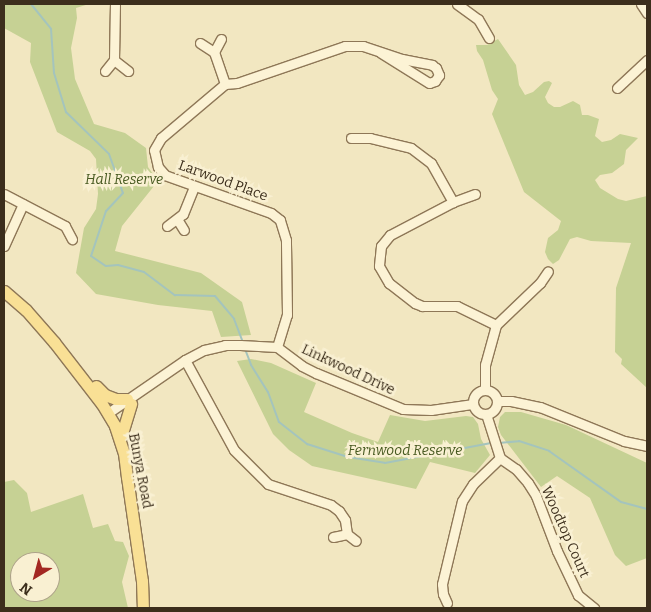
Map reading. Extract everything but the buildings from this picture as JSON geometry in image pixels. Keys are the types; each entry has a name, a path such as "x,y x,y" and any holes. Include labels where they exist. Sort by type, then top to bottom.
{"main road":[{"name":"Bunya Road","path":"4,291 26,310 71,363 110,416 120,440 142,581 143,608"},
{"path":"71,363 83,370 104,395 129,401 124,433 120,440"}],"street":[{"path":"105,71 114,60 114,4"},
{"path":"457,4 478,19 489,38"},
{"path":"641,4 647,13"},
{"path":"214,52 221,39"},
{"path":"200,43 214,52 225,84"},
{"name":"Larwood Place","path":"277,347 287,315 286,240 280,220 271,213 194,187 161,171 155,162 154,150 161,138 225,84 237,83 345,46 363,46 381,53 432,65 436,68 439,75 435,81 429,83 381,53"},
{"path":"114,60 128,71"},
{"path":"617,88 647,60"},
{"path":"351,138 370,138 411,148 431,163 453,202"},
{"path":"167,226 183,214 194,187"},
{"path":"4,194 65,226 72,239"},
{"path":"475,194 453,202 390,235 381,246 378,266 389,283 415,304 422,306 457,306 496,325"},
{"path":"4,246 24,204"},
{"path":"176,218 184,230"},
{"path":"485,390 485,366 496,325 540,283 548,271"},
{"path":"110,416 185,360 204,350 225,345 277,347"},
{"name":"Linkwood Drive","path":"277,347 302,366 316,373 403,409 431,410 472,404"},
{"path":"185,360 234,450 268,484 331,505 345,520 347,534 356,541"},
{"path":"485,390 494,394 497,401 495,408 486,414 478,413 472,404 475,394 485,390"},
{"path":"497,401 511,401 540,407 575,419 624,442 647,446"},
{"path":"447,603 443,594 442,584 462,501 473,484 500,458 491,436 486,414"},
{"name":"Woodtop Court","path":"500,458 516,469 528,483 536,496 557,550 578,595 594,608"},
{"path":"333,536 347,534"}],"green space":[{"name":"Hall Reserve","path":"4,4 89,4 76,8 77,18 71,48 75,79 94,124 125,133 146,148 148,167 158,181 122,226 115,251 201,273 242,302 251,335 221,337 212,311 158,305 96,294 76,273 84,228 96,209 98,194 96,159 90,151 57,132 30,62 31,43 4,28"},
{"path":"498,39 516,65 519,85 525,95 533,92 544,82 549,81 552,83 545,97 548,103 554,107 560,107 573,101 580,105 582,115 599,119 595,136 602,142 611,140 620,134 638,138 626,150 624,164 612,173 600,175 595,180 600,188 618,199 626,201 647,196 647,388 621,364 622,359 615,352 616,288 631,243 591,241 577,237 570,239 559,260 553,264 548,259 545,252 548,238 558,230 561,221 524,192 492,114 498,99 492,90 483,60 477,51 476,45 487,45"},
{"name":"Fernwood Reserve","path":"251,359 271,363 316,383 304,412 352,433 378,442 390,415 425,421 466,416 473,417 478,424 481,439 490,455 475,473 430,462 416,489 312,466 289,450 273,434 237,361"},
{"path":"505,412 521,412 566,425 647,463 647,558 626,566 615,555 590,498 557,476 541,487 501,435 498,427 500,417"},
{"path":"14,480 27,493 31,512 83,494 93,528 108,524 115,541 123,542 129,556 122,582 128,608 4,608 4,482"}],"waterway":[{"path":"31,4 51,29 54,73 66,112 109,154 123,193 106,211 91,256 106,266 118,265 144,272 175,295 215,296 234,319 243,342"},
{"path":"245,349 251,365 268,392 279,422 307,444 348,457 385,463 491,443"},
{"path":"498,443 519,441 549,451 621,502 647,509"}]}
